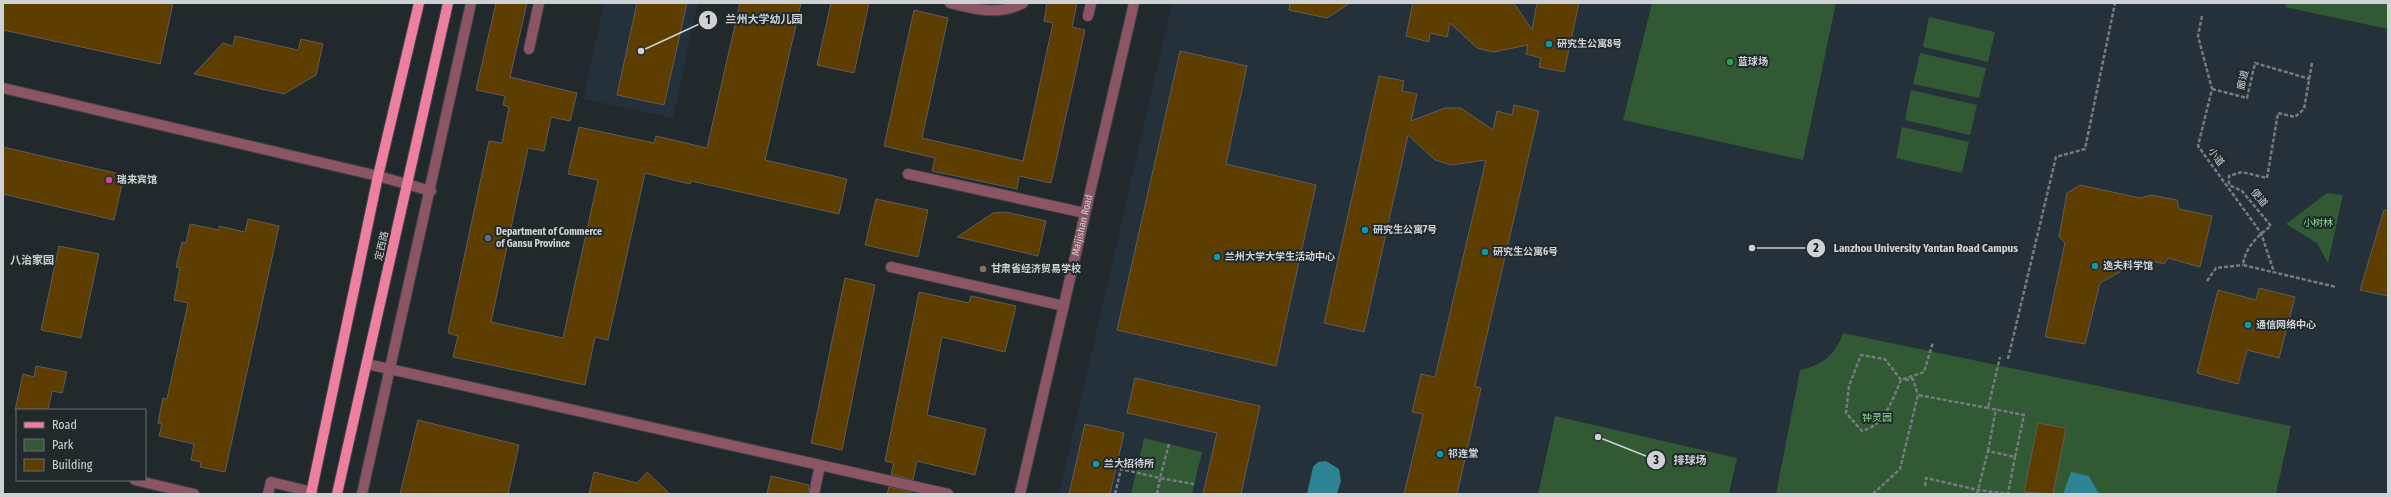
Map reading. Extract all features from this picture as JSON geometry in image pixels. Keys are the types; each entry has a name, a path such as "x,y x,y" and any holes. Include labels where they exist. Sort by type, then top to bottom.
{"main road":[{"name":"定西路","path":"311,493 378,176 419,3"},
{"name":"定西路","path":"337,494 448,3"}],"street":[{"path":"362,494 431,191 471,3"},
{"path":"529,49 539,3"},
{"path":"950,3 987,12 1013,9 1023,3"},
{"path":"1088,16 1091,3"},
{"name":"Maijishan Road","path":"1020,494 1134,3"},
{"path":"3,88 378,176 431,191"},
{"path":"908,174 1085,213"},
{"path":"891,267 1064,306"},
{"path":"367,364 948,494"},
{"path":"814,494 820,465"},
{"path":"139,481 194,494"},
{"path":"268,494 270,482 311,493"}],"path":[{"path":"2008,359 2056,157 2085,149 2114,3"},
{"name":"小道","path":"2202,16 2198,36 2212,89 2198,146 2261,233 2274,272"},
{"name":"廊道","path":"2212,89 2247,98 2255,63 2310,79"},
{"name":"便道","path":"2243,265 2244,254 2261,233 2271,226 2242,190 2229,185 2229,176 2242,172 2267,178 2278,113 2295,117 2304,109 2312,63"},
{"path":"2207,281 2216,268 2243,265 2336,287"},
{"path":"1901,380 1889,361 1861,355 1849,386 1846,413 1862,431 1873,428 1884,415 1901,380 1924,372 1933,342"},
{"path":"1988,408 2000,357"},
{"path":"1873,494 1900,469 1918,394 1913,379 1901,380"},
{"path":"1918,394 2024,415 2008,494 1978,492 1926,478 1925,486"},
{"path":"1978,492 1996,410"},
{"path":"1157,494 1169,444"},
{"path":"1988,451 2015,457"},
{"path":"1114,494 1121,469 1194,484"}],"shaded area":[{"path":"604,3 698,3 673,118 583,99"},
{"path":"1172,3 2388,3 2388,494 1059,494"}],"green space":[{"name":"蓝球场","path":"1652,3 1836,3 1803,160 1623,120"},
{"path":"2286,3 2388,3 2388,29 2285,7"},
{"path":"1929,17 1995,32 1988,62 1923,47"},
{"path":"1920,53 1986,68 1979,98 1913,84"},
{"path":"1911,90 1977,105 1970,135 1905,120"},
{"path":"1902,127 1969,142 1962,173 1896,158"},
{"name":"小树林","path":"2327,193 2343,195 2328,263 2317,243 2286,224"},
{"name":"钟灵园","path":"1843,333 2291,426 2276,494 1776,494 1800,370 1822,362 1827,358 1840,341"},
{"path":"1555,416 1737,458 1729,494 1538,494"},
{"path":"1144,438 1202,452 1192,494 1131,494"}],"water":[{"path":"1326,461 1339,469 1341,481 1337,494 1307,494 1313,467 1318,462"},
{"path":"2071,472 2089,476 2099,494 2063,494"}],"building":[{"path":"3,3 173,3 160,64 3,30"},
{"path":"496,3 527,3 510,77 577,93 570,121 551,117 544,151 528,148 491,322 563,338 598,180 568,174 579,127 654,143 656,136 707,148 740,3 801,3 765,160 847,179 839,214 691,181 690,184 645,173 608,340 595,337 585,385 453,357 458,336 448,333 489,141 502,143 509,107 503,105 505,96 476,90"},
{"path":"637,3 687,3 664,105 617,95"},
{"path":"831,3 869,3 854,73 817,65"},
{"path":"1047,3 1077,3 1072,27 1085,30 1051,183 1019,176 1017,189 932,171 935,158 884,146 914,10 948,18 922,138 1023,161 1053,23 1044,21"},
{"path":"1290,3 1350,3 1327,18 1289,10"},
{"path":"1413,3 1514,3 1532,30 1537,3 1579,3 1564,72 1539,67 1541,58 1526,54 1528,45 1493,52 1477,48 1450,23 1447,37 1430,33 1429,42 1406,36"},
{"path":"235,36 298,50 301,39 323,44 316,75 284,94 194,74 223,43 233,46"},
{"name":"兰州大学大学生活动中心","path":"1180,51 1247,66 1226,164 1316,185 1276,366 1117,330"},
{"path":"1379,76 1404,81 1402,91 1417,94 1411,121 1445,108 1461,108 1493,130 1497,111 1512,115 1514,105 1539,111 1475,386 1481,388 1457,494 1404,494 1423,414 1412,412 1421,374 1435,377 1486,160 1451,165 1435,160 1408,135 1364,332 1324,323"},
{"path":"3,147 124,175 114,220 3,194"},
{"name":"逸夫科学馆","path":"2080,185 2140,198 2151,195 2177,200 2179,209 2212,216 2200,267 2168,258 2164,264 2143,259 2100,283 2085,344 2045,337 2065,243 2059,237 2067,193"},
{"path":"876,199 928,210 918,257 865,245"},
{"path":"2384,210 2388,211 2388,296 2360,290"},
{"path":"1006,212 1046,221 1038,256 957,237 993,213"},
{"path":"248,219 279,226 225,472 200,467 201,462 191,460 194,444 159,436 162,424 158,423 163,398 167,399 188,303 174,300 180,268 176,267 182,242 186,243 190,224 219,230 219,226 245,232"},
{"path":"59,246 99,254 81,338 41,330"},
{"path":"845,278 875,285 842,450 811,443"},
{"name":"通信网络中心","path":"2259,288 2295,297 2279,358 2247,350 2238,384 2197,373 2218,290 2256,300"},
{"path":"919,292 969,303 971,296 1016,306 1005,352 942,337 927,415 986,429 975,475 917,461 913,480 891,474 894,463 885,461"},
{"path":"36,366 67,372 62,393 52,391 48,409 15,410 23,374 34,377"},
{"path":"1135,378 1260,406 1241,494 1203,494 1217,433 1127,413"},
{"path":"418,420 519,445 508,494 400,494"},
{"path":"2038,423 2066,428 2053,494 2024,492"},
{"name":"兰大招待所","path":"1085,424 1124,433 1110,494 1069,494"},
{"path":"594,472 637,483 647,472 670,494 589,494"},
{"path":"771,476 809,485 808,494 767,494"},
{"path":"889,487 911,492 911,494 887,494"}],"place":[{"name":"研究生公寓8号","path":"1549,44"},
{"name":"兰州大学幼儿园","path":"641,51"},
{"name":"蓝球场","path":"1730,62"},
{"name":"瑞来宾馆","path":"109,180"},
{"name":"研究生公寓7号","path":"1365,230"},
{"name":"Department of Commerce of Gansu Province","path":"488,238"},
{"name":"Lanzhou University Yantan Road Campus","path":"1752,248"},
{"name":"研究生公寓6号","path":"1485,252"},
{"name":"兰州大学大学生活动中心","path":"1217,257"},
{"name":"逸夫科学馆","path":"2095,266"},
{"name":"甘肃省经济贸易学校","path":"983,269"},
{"name":"通信网络中心","path":"2248,325"},
{"name":"排球场","path":"1598,437"},
{"name":"祁连堂","path":"1440,454"},
{"name":"兰大招待所","path":"1096,464"}],"district":[{"name":"八治家园","path":"32,260"}]}
